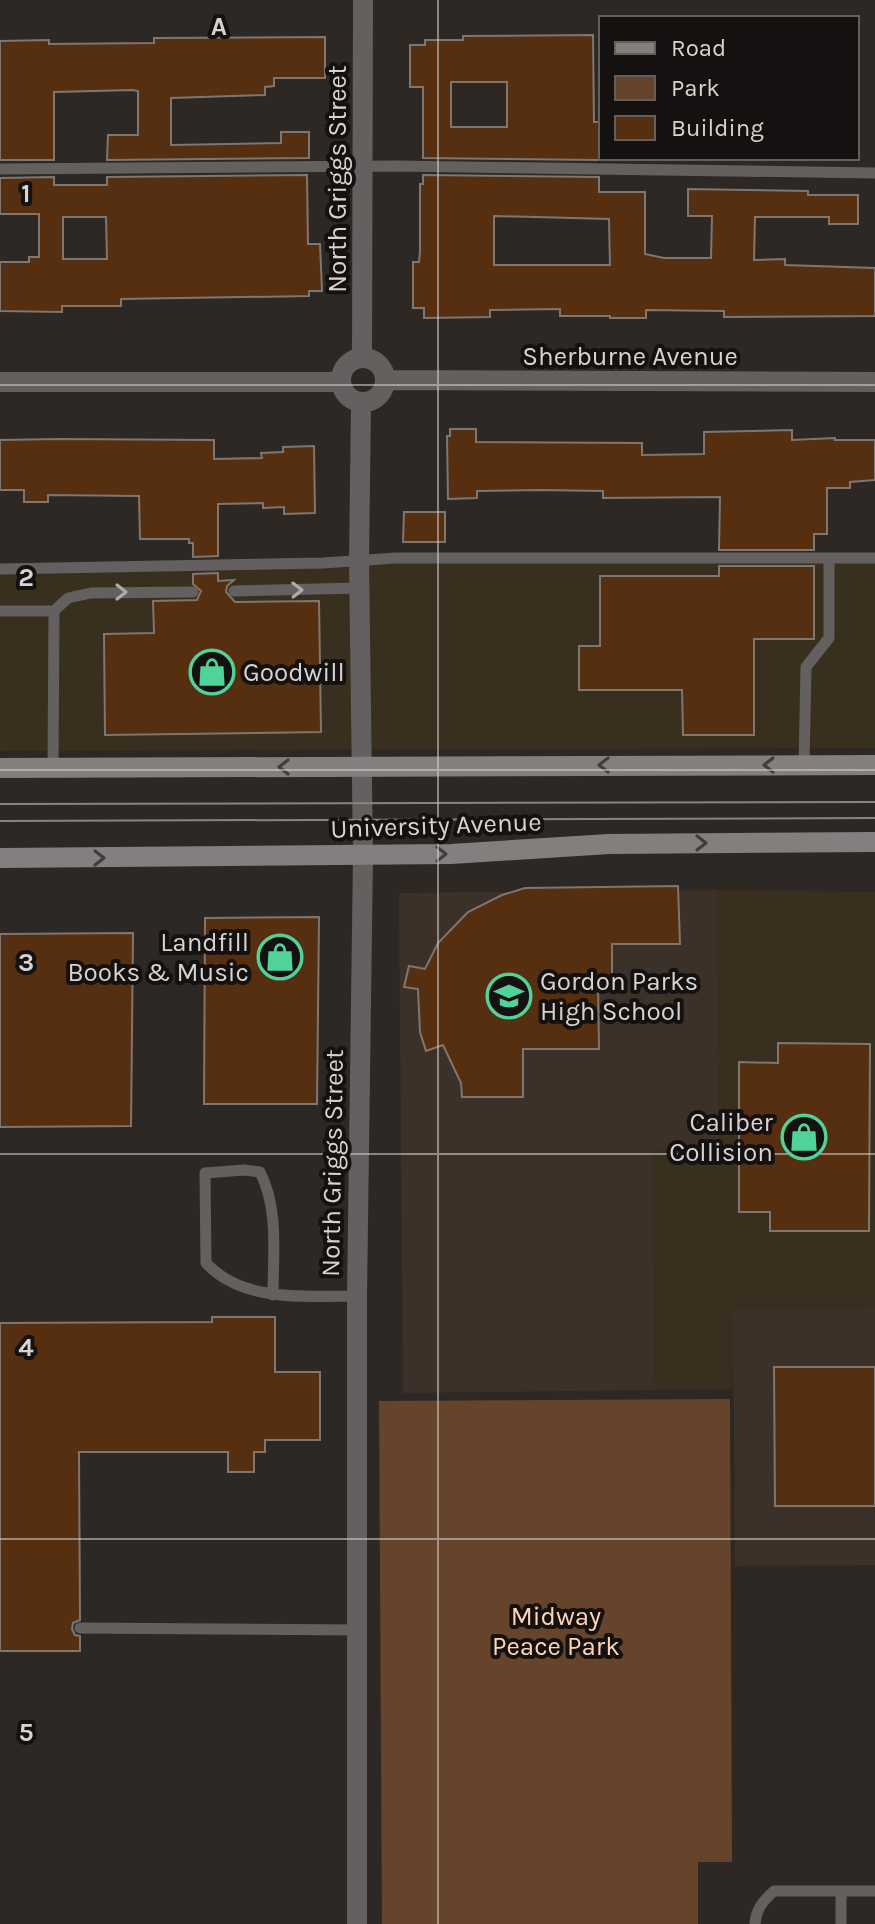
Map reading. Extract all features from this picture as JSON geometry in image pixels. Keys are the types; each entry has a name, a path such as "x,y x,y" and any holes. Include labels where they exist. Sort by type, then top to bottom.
{"main road":[{"path":"0,768 875,765"},
{"name":"University Avenue","path":"0,858 363,856 609,844 875,842"}],"street":[{"name":"North Griggs Street","path":"362,358 363,0"},
{"path":"362,358 378,364 385,380 380,395 361,403 344,394 340,382 347,364 362,358"},
{"name":"Sherburne Avenue","path":"385,380 875,382"},
{"path":"0,382 340,382"},
{"name":"North Griggs Street","path":"357,1924 357,1296 363,856 359,588 361,403"}],"lane":[{"path":"0,169 363,166 875,173"},
{"path":"0,569 323,563 396,558 875,558"},
{"path":"804,765 806,667 829,638 829,558"},
{"path":"234,591 359,588"},
{"path":"0,611 54,611 68,598 91,593 193,592"},
{"path":"53,768 54,611"},
{"path":"273,1295 273,1219 268,1188 260,1172 205,1173 206,1263 217,1275 273,1295 357,1296"},
{"path":"80,1628 358,1630"},
{"path":"755,1924 763,1901 774,1891 875,1891"},
{"path":"841,1891 841,1924"}],"shaded area":[{"path":"875,558 875,748 0,751 0,567"},
{"path":"717,890 875,892 875,1309 734,1310 734,1389 655,1390 653,1151 720,1150"},
{"path":"717,890 720,1150 653,1151 655,1390 403,1393 399,893"},
{"path":"875,1309 875,1565 735,1566 733,1310"}],"green space":[{"name":"Midway Peace Park","path":"730,1399 732,1862 698,1862 698,1924 382,1924 379,1401"}],"building":[{"path":"593,35 594,122 599,122 599,160 423,158 423,87 410,87 410,45 425,45 425,40 463,40 463,36","holes":["451,82 507,82 507,127 451,127"]},
{"path":"325,37 325,78 274,78 274,86 265,87 265,95 171,98 171,145 281,143 281,132 309,132 309,158 107,160 108,135 138,135 138,91 133,90 54,92 54,160 0,160 0,41 154,43 154,38"},
{"path":"307,175 308,244 320,244 322,291 309,291 309,296 121,299 121,306 62,306 62,312 0,311 0,262 29,262 29,257 39,257 39,214 0,214 0,178 54,177 54,185 107,185 107,177","holes":["63,217 106,217 107,259 63,259"]},
{"path":"423,175 599,177 599,192 645,192 645,254 664,258 711,258 712,216 688,216 688,189 858,195 858,224 829,224 829,217 755,217 754,260 785,259 785,265 875,268 875,316 724,317 724,311 646,310 646,318 610,318 560,316 560,309 490,310 490,317 424,318 424,308 413,308 413,262 419,262 420,184 423,184","holes":["494,216 609,219 610,265 494,265"]},
{"path":"450,429 476,429 476,442 642,443 642,455 704,454 704,432 792,430 792,440 875,440 875,480 850,482 850,488 827,488 827,534 814,534 814,550 719,550 720,497 603,498 603,491 542,490 477,491 477,498 448,499 447,436 450,436"},
{"path":"0,440 214,440 214,459 262,458 261,453 283,452 283,447 314,446 315,513 284,514 284,507 263,508 263,503 218,504 218,556 193,557 193,543 189,543 189,539 140,539 139,496 48,495 48,502 24,502 24,490 0,490"},
{"path":"404,512 445,512 445,542 403,542"},
{"path":"719,566 814,566 814,639 754,639 754,735 683,735 682,690 579,690 579,646 600,646 600,576 719,576"},
{"name":"Goodwill","path":"218,573 218,581 234,580 227,586 226,592 235,602 319,601 321,732 105,735 104,634 154,633 153,601 197,600 201,591 193,584 193,574"},
{"name":"Gordon Parks High School","path":"678,886 680,944 612,944 612,979 598,979 599,1049 523,1049 523,1097 462,1097 461,1083 443,1045 426,1051 420,1032 418,989 404,987 409,966 425,969 438,943 468,912 502,895 525,888"},
{"path":"319,917 317,1104 204,1104 205,918"},
{"path":"133,933 131,1126 0,1127 0,934"},
{"name":"Caliber Collision","path":"778,1043 870,1044 869,1231 770,1231 770,1212 739,1212 739,1062 778,1063"},
{"path":"212,1317 275,1317 275,1372 320,1372 320,1440 265,1440 265,1452 254,1452 254,1472 228,1472 228,1452 79,1452 80,1620 73,1623 72,1629 75,1635 80,1636 80,1651 0,1651 0,1323 212,1322"},
{"path":"774,1367 875,1367 875,1506 775,1506"}],"tram line":[{"path":"0,804 875,802"},
{"path":"0,821 875,818"}],"place":[{"name":"Goodwill","path":"212,672"},
{"name":"Landfill Books & Music","path":"280,957"},
{"name":"Gordon Parks High School","path":"509,996"},
{"name":"Caliber Collision","path":"804,1137"}]}
